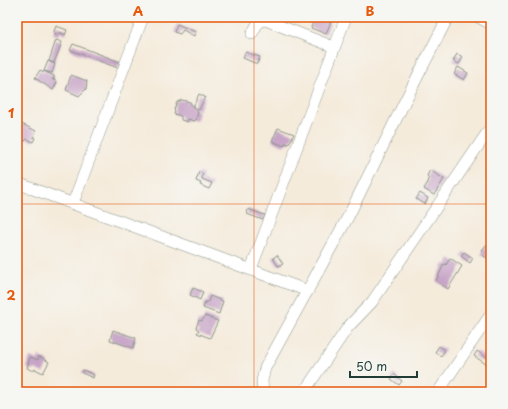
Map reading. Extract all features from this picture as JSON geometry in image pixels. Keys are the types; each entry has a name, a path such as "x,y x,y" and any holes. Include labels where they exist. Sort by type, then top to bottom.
{"street":[{"path":"72,204 143,17"},
{"path":"251,269 346,17"},
{"path":"262,391 262,381 265,368 349,215 448,17"},
{"path":"478,17 491,24"},
{"path":"252,34 259,21 265,20 334,48"},
{"path":"304,392 348,327 372,302 491,127"},
{"path":"17,183 308,291"},
{"path":"438,392 491,314"}],"building":[{"path":"316,17 326,17 331,21 326,34 311,28"},
{"path":"177,24 196,32 194,36 183,30 180,34 174,32"},
{"path":"56,26 67,30 65,35 60,32 58,35 53,34"},
{"path":"56,40 62,42 54,63 49,61"},
{"path":"73,44 120,62 118,68 70,50"},
{"path":"245,52 260,57 257,64 243,58"},
{"path":"457,54 463,57 459,64 453,61"},
{"path":"48,61 55,64 52,73 44,71"},
{"path":"458,67 468,73 464,80 454,74"},
{"path":"40,70 43,73 44,71 54,76 54,80 52,79 57,82 53,90 35,78"},
{"path":"71,75 87,81 86,89 79,96 66,90"},
{"path":"199,94 205,97 199,110 193,107"},
{"path":"182,100 190,102 198,112 196,120 194,121 188,119 188,122 181,120 181,116 174,114 177,102"},
{"path":"20,123 36,131 33,137 35,138 33,142 27,139 25,141 17,137 19,132 17,131 17,128"},
{"path":"278,128 294,134 289,144 285,143 284,146 272,141"},
{"path":"430,170 444,179 434,195 424,189 428,182 427,181 429,178 427,176"},
{"path":"199,172 203,174 202,179 212,183 209,189 200,185 201,183 196,181"},
{"path":"420,193 428,198 425,204 416,199"},
{"path":"248,209 265,215 263,220 247,214"},
{"path":"487,244 491,246 491,261 481,254 483,251 482,250"},
{"path":"464,252 473,258 470,263 461,256"},
{"path":"277,255 283,264 278,266 273,258"},
{"path":"450,258 462,266 448,289 436,281 444,264 446,265"},
{"path":"193,288 203,292 200,300 190,295"},
{"path":"210,296 223,301 219,314 203,308 205,302 208,302"},
{"path":"205,316 218,321 210,338 197,333 199,330 196,328 199,320 202,321"},
{"path":"113,330 136,338 133,348 110,340"},
{"path":"439,346 445,350 441,356 435,352"},
{"path":"477,351 489,359 486,364 474,356"},
{"path":"39,356 49,362 43,373 35,369 33,371 27,368 30,357 38,360"},
{"path":"83,370 94,375 93,378 82,373"},
{"path":"394,374 402,381 399,385 391,379"}]}
